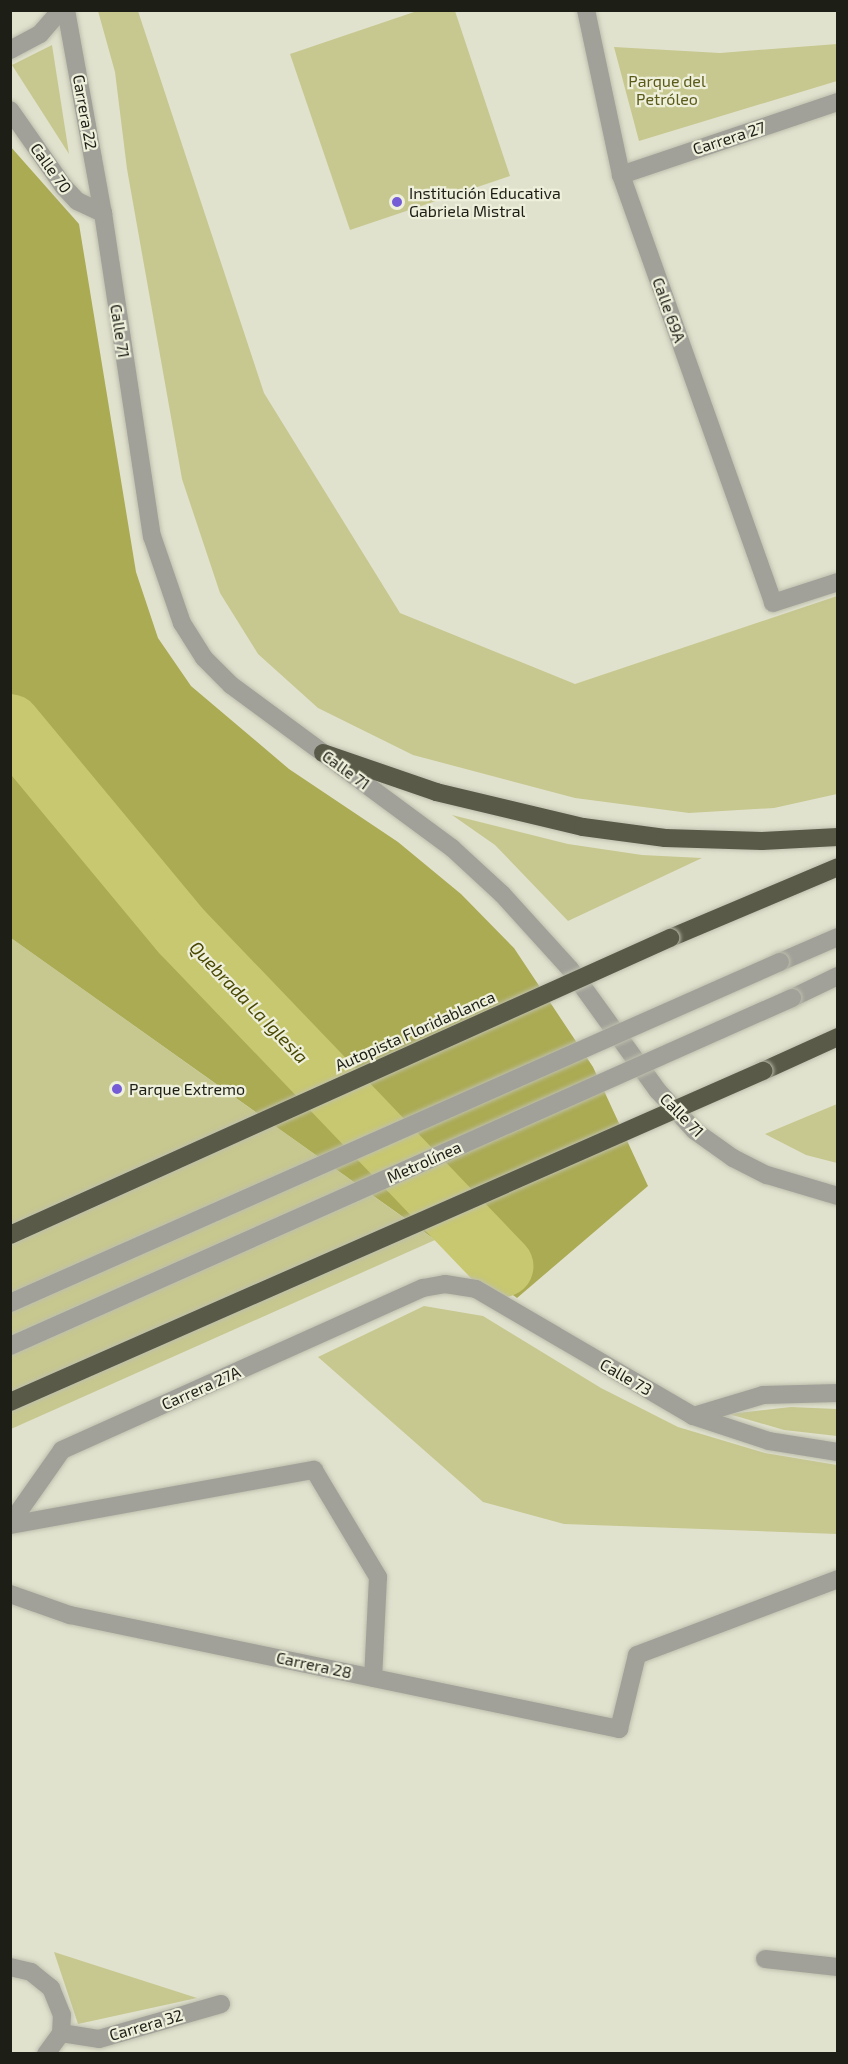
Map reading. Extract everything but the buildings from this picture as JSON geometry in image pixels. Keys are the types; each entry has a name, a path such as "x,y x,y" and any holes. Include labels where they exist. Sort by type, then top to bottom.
{"highway":[{"path":"323,753 503,811 583,827 664,838 762,841 837,837"},
{"name":"Autopista Floridablanca","path":"10,1235 670,938 837,867"},
{"path":"10,1402 837,1037"}],"street":[{"path":"10,50 40,34 61,10"},
{"name":"Carrera 22","path":"66,10 103,213"},
{"name":"Calle 69A","path":"586,10 621,175 773,603 837,582"},
{"name":"Carrera 27","path":"621,175 837,102"},
{"name":"Calle 70","path":"10,110 76,201 103,213"},
{"name":"Calle 71","path":"103,213 152,536 182,623 204,658 231,685 452,848 502,894 570,969 658,1091 695,1131 732,1158 767,1175 814,1191 837,1196"},
{"path":"10,1303 837,937"},
{"name":"Metrolínea","path":"10,1346 837,976"},
{"name":"Calle 73","path":"423,1288 445,1284 476,1289 693,1416 769,1441 837,1452"},
{"name":"Carrera 27A","path":"10,1524 62,1450 423,1288"},
{"path":"693,1416 763,1395 837,1393"},
{"path":"10,1524 314,1470 378,1577 373,1678"},
{"name":"Carrera 28","path":"10,1594 70,1614 619,1729 637,1655 837,1579"},
{"path":"765,1959 837,1967"},
{"path":"10,1967 31,1972 51,1988 62,2015 61,2033 46,2054"},
{"name":"Carrera 32","path":"61,2033 99,2039 221,2004"}],"green space":[{"path":"98,11 138,11 264,393 400,613 575,684 837,596 837,794 774,808 689,813 575,798 413,755 318,708 258,654 220,593 182,479 127,169 115,72"},
{"path":"417,11 455,11 510,176 350,230 290,54"},
{"name":"Parque del Petróleo","path":"837,44 837,81 639,141 614,47 720,53"},
{"path":"52,45 69,154 12,65"},
{"path":"452,815 568,844 642,855 702,858 568,921 495,845"},
{"name":"Parque Extremo","path":"11,938 435,1240 11,1429"},
{"path":"837,1104 837,1163 806,1155 765,1134"},
{"path":"424,1306 483,1316 601,1388 678,1427 765,1453 837,1465 837,1534 564,1524 483,1502 318,1357"},
{"path":"791,1407 837,1409 837,1436 784,1430 729,1414"},
{"path":"54,1952 197,1998 78,2024"}],"shaded area":[{"path":"10,146 79,224 136,572 158,638 191,686 289,769 398,842 461,894 514,948 593,1067 648,1186 517,1298 11,938"}],"waterway":[{"name":"Quebrada La Iglesia","path":"10,725 182,932 502,1266"}],"place":[{"name":"Institución Educativa Gabriela Mistral","path":"397,202"},
{"name":"Parque Extremo","path":"117,1089"}]}
